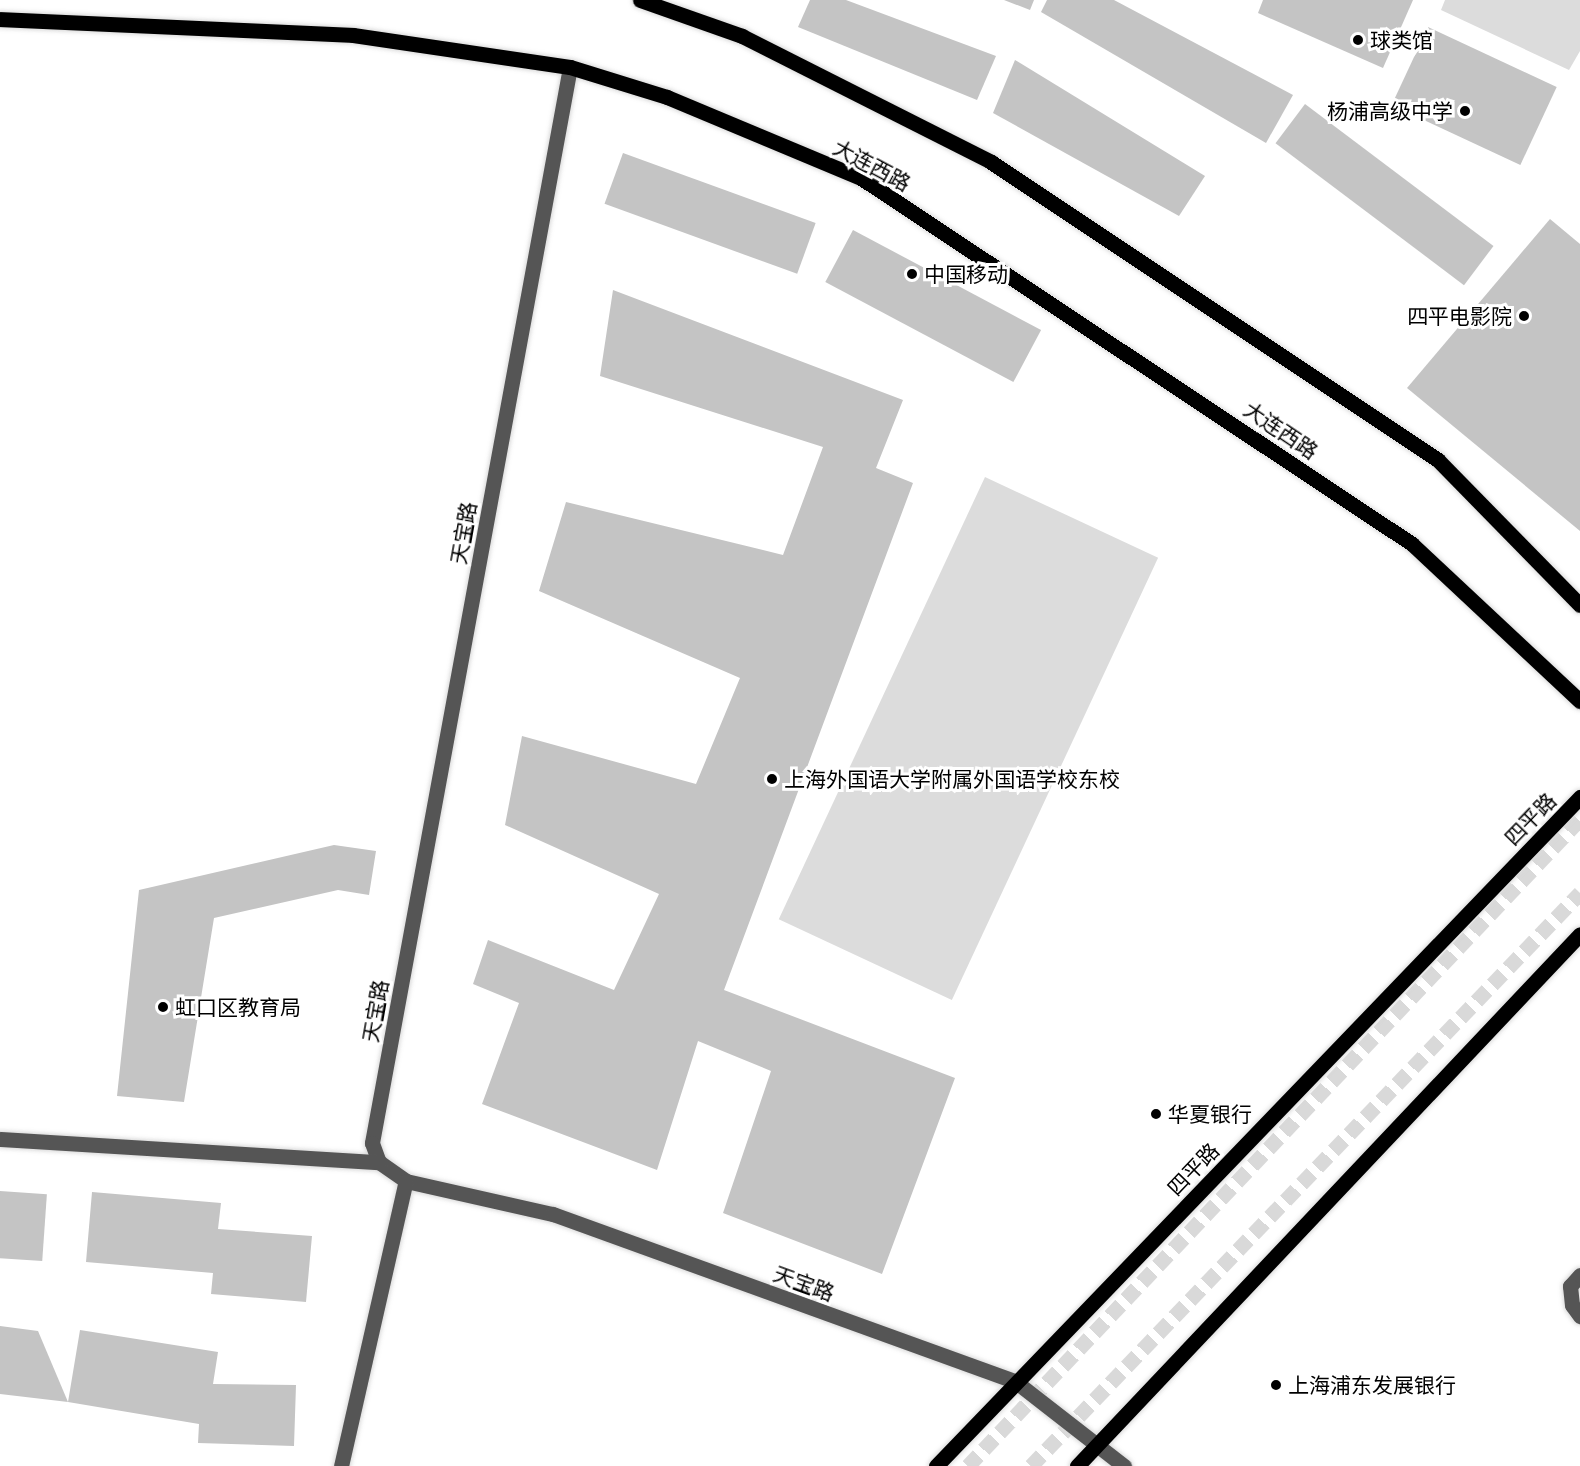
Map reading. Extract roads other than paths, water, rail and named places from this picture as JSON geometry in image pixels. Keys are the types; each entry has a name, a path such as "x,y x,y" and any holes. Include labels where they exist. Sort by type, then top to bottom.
{"main road":[{"path":"640,0 742,36 991,162 1438,460 1580,605"},
{"name":"大连西路","path":"0,20 353,35 570,67 667,97 861,177 1412,544 1580,701"},
{"name":"四平路","path":"936,1466 1580,797"},
{"path":"1077,1466 1580,934"}],"street":[{"name":"天宝路","path":"570,67 372,1143 379,1162 406,1180 553,1214 1016,1382 1124,1466"},
{"path":"0,1139 379,1162"},
{"path":"341,1466 406,1180"},
{"path":"1580,1275 1570,1286 1572,1305 1580,1316"}],"tunnel":[{"path":"968,1466 1580,819"},
{"path":"1031,1466 1580,893"}],"place":[{"name":"球类馆","path":"1358,40"},
{"name":"杨浦高级中学","path":"1465,111"},
{"name":"中国移动","path":"912,274"},
{"name":"四平电影院","path":"1524,316"},
{"name":"上海外国语大学附属外国语学校东校","path":"772,779"},
{"name":"虹口区教育局","path":"163,1007"},
{"name":"华夏银行","path":"1156,1114"},
{"name":"上海浦东发展银行","path":"1276,1385"}]}
